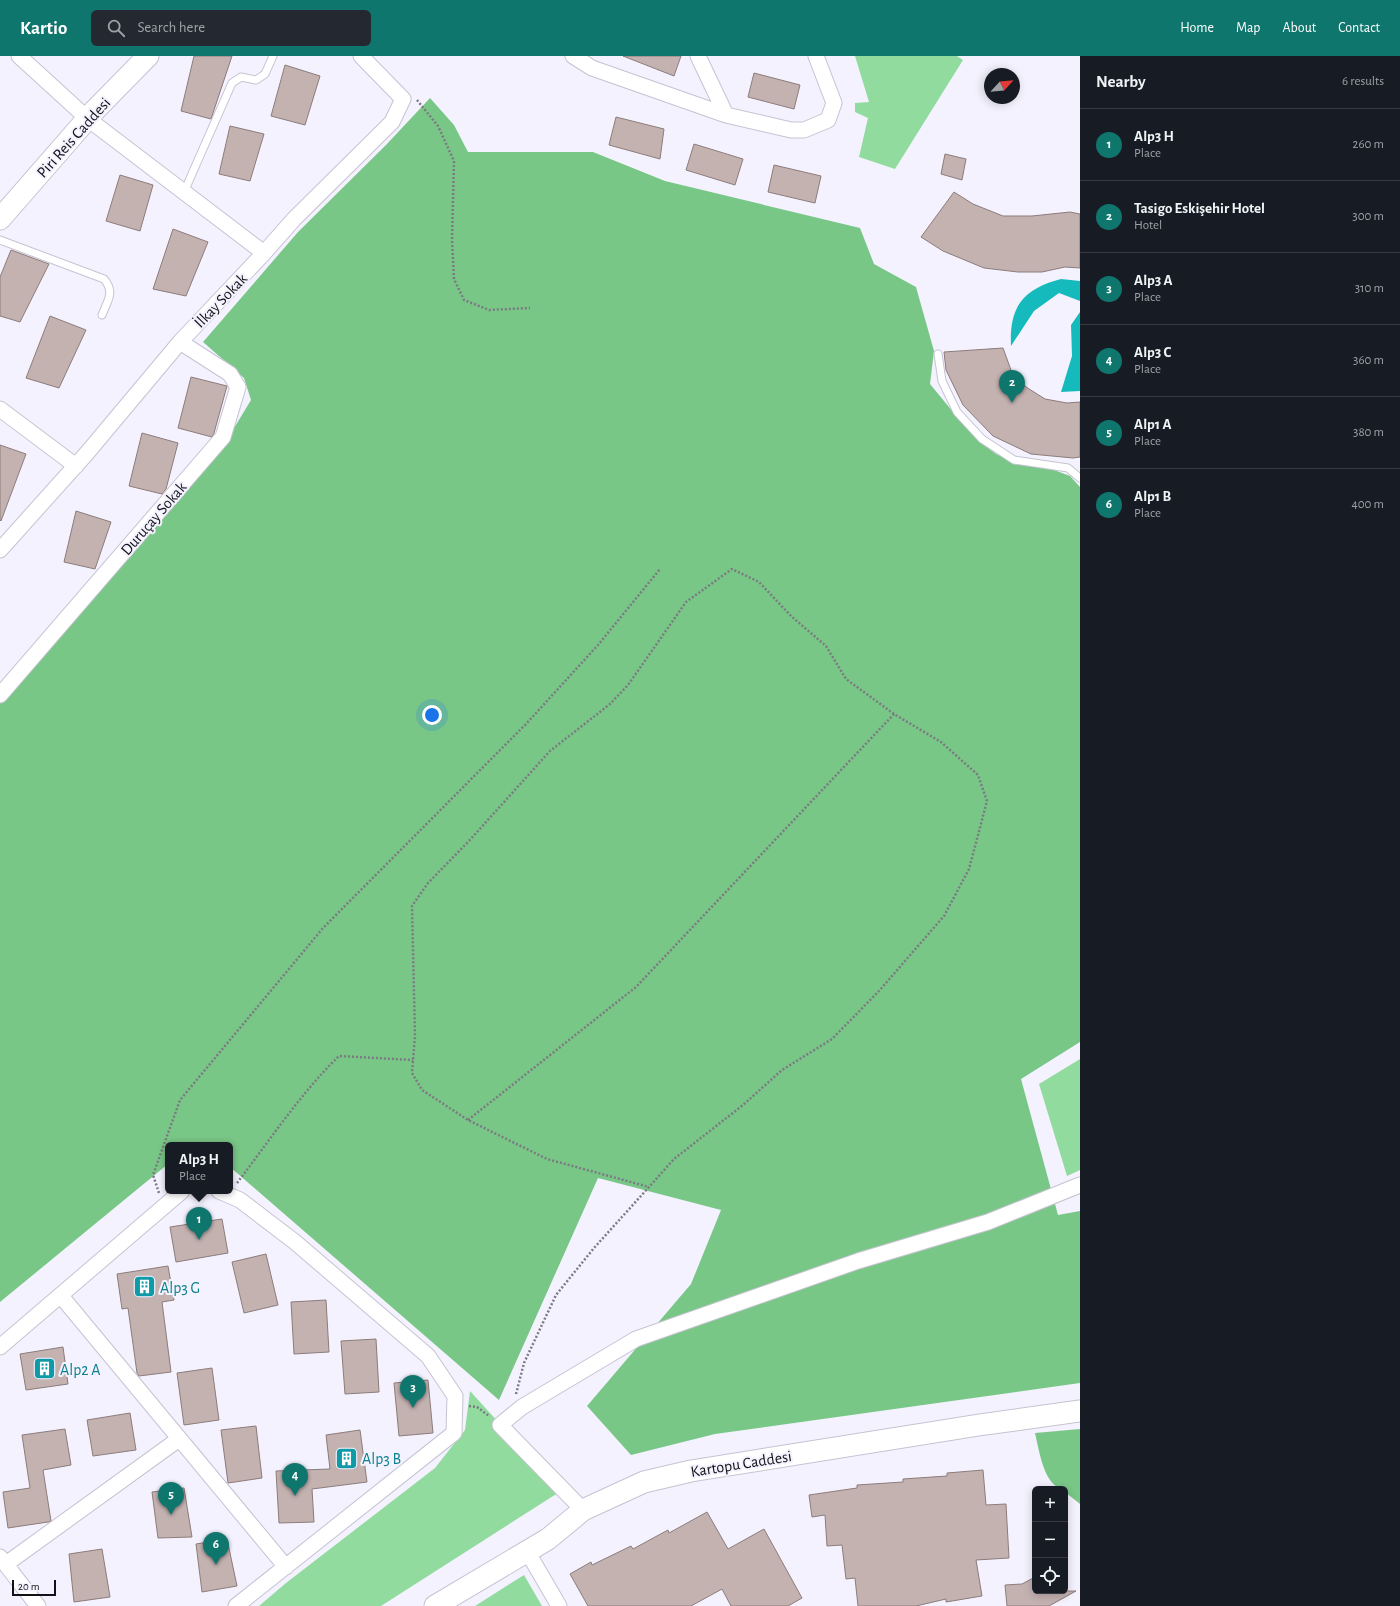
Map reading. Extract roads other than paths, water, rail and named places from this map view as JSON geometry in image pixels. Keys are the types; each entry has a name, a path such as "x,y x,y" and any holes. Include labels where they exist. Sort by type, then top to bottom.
{"street":[{"path":"19,56 88,119 264,253"},
{"name":"Piri Reis Caddesi","path":"0,219 88,119 148,56"},
{"name":"İlkay Sokak","path":"0,550 76,466 180,342 294,219 392,122 403,99 361,56"},
{"path":"574,56 592,68 726,115 791,130 804,130 828,120 834,103 816,56"},
{"path":"698,56 726,115"},
{"name":"Duruçay Sokak","path":"0,695 223,437 238,387 230,374 180,342"},
{"path":"0,409 76,466"},
{"path":"583,1510 500,1425 522,1407 636,1339 858,1261 988,1222 1080,1185"},
{"path":"0,1347 178,1194"},
{"path":"226,1194 240,1200 295,1242 428,1356 455,1396 454,1433 236,1606"},
{"path":"61,1296 286,1566"},
{"name":"Kartopu Caddesi","path":"435,1606 548,1539 583,1510 644,1482 691,1471 964,1427 1080,1411"},
{"path":"38,1606 3,1561 179,1439"},
{"path":"527,1551 560,1606"}],"lane":[{"path":"184,192 232,83 242,77 256,80 265,74 273,56"},
{"path":"0,240 104,279 110,286 110,294 102,314"},
{"path":"938,354 942,381 957,412 982,439 1014,460 1068,468 1080,478"}],"water":[{"path":"1061,279 1080,281 1080,301 1059,293 1034,311 1011,346 1013,320 1016,310 1021,302 1028,294 1037,288"},
{"path":"1080,312 1080,391 1061,392 1072,356 1071,325"}],"place":[{"name":"Tasigo Eskişehir Hotel","path":"1012,403"},
{"name":"Alp3 H","path":"199,1240"},
{"name":"Alp3 G","path":"145,1287"},
{"name":"Alp2 A","path":"44,1369"},
{"name":"Alp3 A","path":"413,1408"},
{"name":"Alp3 B","path":"346,1458"},
{"name":"Alp3 C","path":"295,1496"},
{"name":"Alp1 A","path":"171,1515"},
{"name":"Alp1 B","path":"216,1565"}]}
